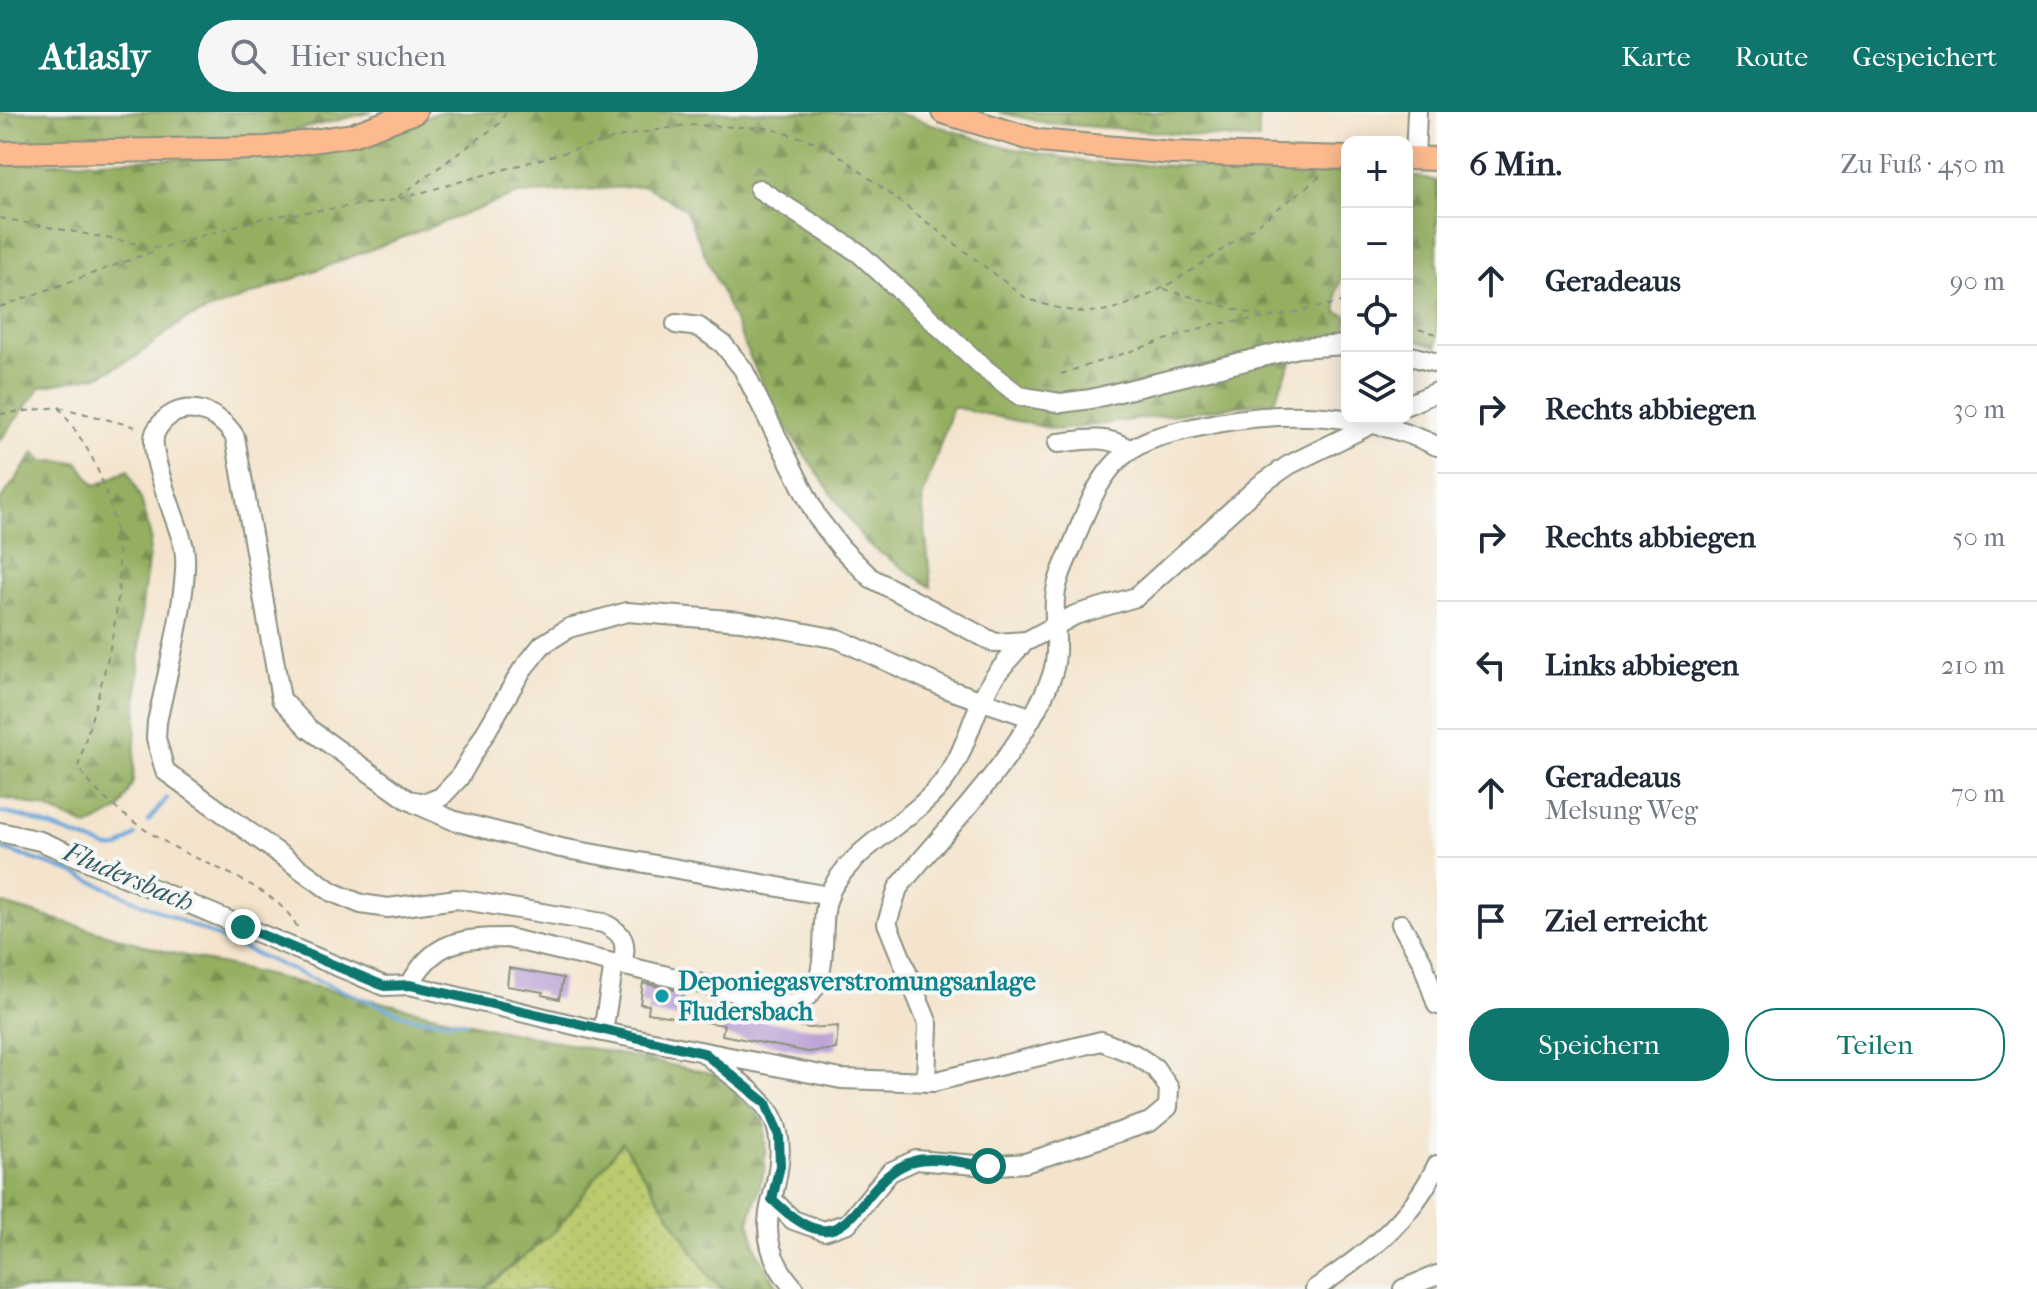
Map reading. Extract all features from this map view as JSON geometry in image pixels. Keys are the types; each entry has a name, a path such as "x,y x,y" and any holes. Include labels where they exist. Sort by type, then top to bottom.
{"main road":[{"path":"0,153 267,148 352,135 415,112"},
{"path":"943,112 1038,141 1172,153 1341,158"}],"street":[{"path":"1417,112 1420,159"},
{"path":"759,189 792,206 859,253 984,368 1020,396 1061,403 1091,399 1298,348 1341,345"},
{"path":"676,324 699,327 723,344 743,369 817,517 871,578 973,635 995,643 1025,641"},
{"path":"1413,357 1437,363"},
{"path":"1413,402 1437,392"},
{"path":"603,1032 618,965 626,948 624,938 617,930 603,923 457,899 388,908 361,904 332,892 165,771 156,738 157,722 182,593 185,552 151,431 169,418 189,410 209,411 225,421 235,437 239,456 281,699 309,729 408,800 432,813 488,831 782,890 829,896"},
{"path":"926,1082 928,1024 887,923 889,908 898,888 984,783 1030,717 1053,675 1058,623 1055,599 1084,517 1111,468 1130,450 1161,435 1256,418 1341,417"},
{"path":"410,985 419,967 434,952 465,938 507,938 790,1005 803,1001 819,981 829,896 866,849 945,780 958,760 990,683 1025,641 1091,609 1136,597 1260,485 1289,465 1373,424"},
{"path":"1386,424 1437,446"},
{"path":"1058,443 1094,439 1118,441 1130,450"},
{"path":"408,800 426,803 441,797 459,778 522,670 542,645 569,628 627,612 741,621 838,639 981,703 1030,717"},
{"path":"0,832 40,841 384,986 410,985 603,1032 841,1079 926,1082 1021,1063 1101,1041 1134,1054 1155,1068 1169,1088 1168,1107 1150,1122 1025,1163 988,1166 916,1160 890,1172 848,1223 824,1231 793,1220 772,1199"},
{"path":"1401,924 1422,961 1437,1005"},
{"path":"704,1053 766,1103 779,1136 780,1166 768,1214 769,1245 778,1271 795,1289"},
{"path":"1315,1289 1378,1244 1402,1222 1423,1194 1437,1165"},
{"path":"1403,1289 1437,1275"}],"path":[{"path":"395,200 499,124 506,112"},
{"path":"0,307 160,248 263,218 395,200 623,136 686,125 768,128 826,145 1026,298 1065,312 1115,309 1162,288 1341,162"},
{"path":"0,218 160,248"},
{"path":"1162,288 1267,318"},
{"path":"1061,374 1214,324 1267,318 1341,302"},
{"path":"1413,328 1437,334"},
{"path":"0,414 59,407 151,431"}],"green space":[{"path":"0,112 372,112 277,135 0,143"},
{"path":"439,112 895,112 996,145 1092,163 1341,172 1341,281 1337,290 1337,312 1341,313 1341,337 1301,340 1274,401 1058,430 953,407 922,499 931,587 866,543 773,409 685,209 645,186 518,194 184,320 137,356 101,375 41,387 0,440 0,164 225,157 375,137"},
{"path":"998,112 1259,112 1259,140 1046,123"},
{"path":"1413,175 1437,181 1437,347 1413,339"},
{"path":"35,452 42,461 78,462 95,486 128,470 142,502 151,538 142,605 133,782 120,809 88,827 46,808 0,797 0,501"},
{"path":"0,903 164,951 487,1027 719,1075 765,1122 765,1168 749,1222 758,1253 779,1289 726,1289 713,1282 622,1142 557,1229 484,1289 0,1289"},
{"path":"622,1142 713,1282 726,1289 484,1289 557,1229"}],"building":[{"path":"509,968 563,978 559,999 542,995 543,992 507,986"},
{"path":"643,983 684,992 682,1004 715,1010 714,1013 810,1028 838,1026 836,1049 808,1052 722,1035 724,1025 648,1013 649,1005 640,1004"}],"waterway":[{"path":"148,821 167,798"},
{"path":"0,812 24,817 109,848 119,848 135,835"},
{"name":"Fludersbach","path":"0,848 69,871 303,975 412,1018 466,1022"}],"place":[{"name":"Deponiegasverstromungsanlage Fludersbach","path":"662,996"}],"route":[{"path":"243,927 310,958 384,986 410,985 704,1053 766,1103 779,1136 780,1166 772,1199 793,1220 824,1231 848,1223 890,1172 916,1160 988,1166"}]}
